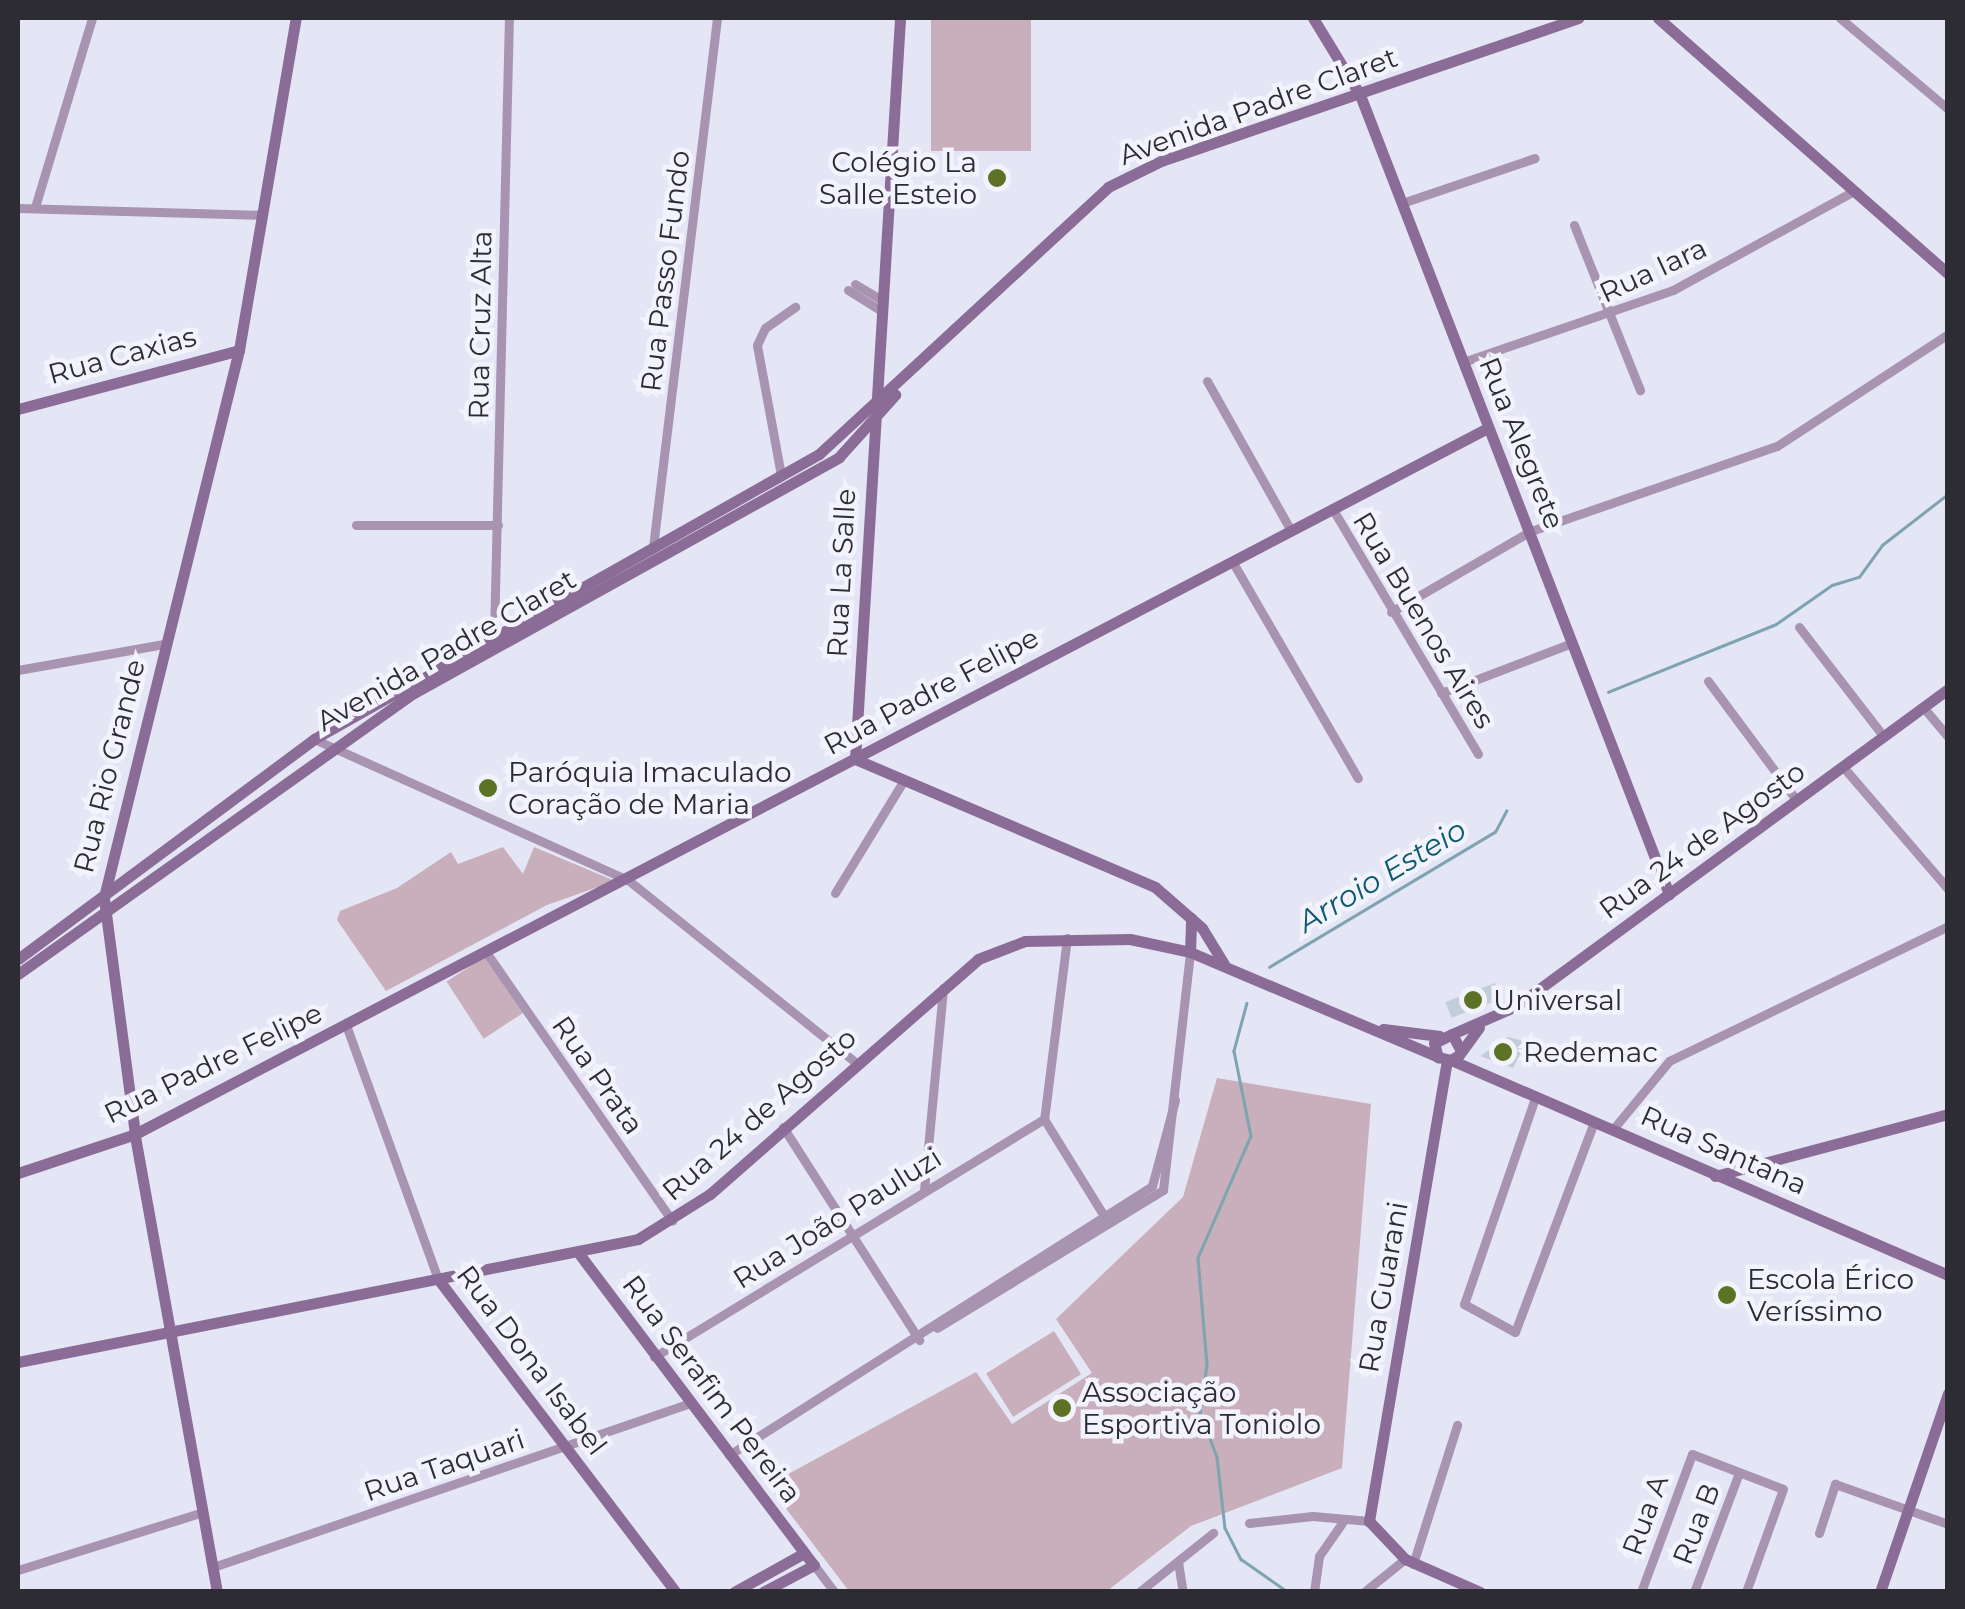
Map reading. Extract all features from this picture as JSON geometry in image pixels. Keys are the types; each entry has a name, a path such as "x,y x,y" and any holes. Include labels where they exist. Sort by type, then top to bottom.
{"main road":[{"name":"Rua Rio Grande","path":"217,1592 135,1134 105,904 164,644 239,350 296,18"},
{"name":"Rua La Salle","path":"854,759 900,18"},
{"name":"Rua Alegrete","path":"1312,18 1360,95 1670,894"},
{"name":"Avenida Padre Claret","path":"18,959 105,904 326,750 782,476 904,383 1108,188 1160,161 1578,18"},
{"path":"1658,18 1850,193 1948,274"},
{"name":"Rua Caxias","path":"18,409 239,350"},
{"name":"Avenida Padre Claret","path":"659,547 839,456 875,424 904,383"},
{"name":"Rua Padre Felipe","path":"18,1173 135,1134 1488,428"},
{"name":"Avenida Padre Claret","path":"18,974 314,739 494,634 628,567"},
{"name":"Rua 24 de Agosto","path":"18,1362 170,1327 580,1255 673,1223 944,986 1000,948 1067,938 1190,952 1451,1057 1482,1024 1670,894 1948,690"},
{"path":"854,759 1155,887 1191,918 1224,964"},
{"path":"1190,952 1191,918"},
{"name":"Rua 24 de Agosto","path":"1379,1029 1446,1035 1482,1024"},
{"path":"1446,1035 1451,1057"},
{"name":"Rua Guarani","path":"1369,1522 1451,1057 1446,1035"},
{"name":"Rua Santana","path":"1451,1057 1478,1075 1614,1128 1948,1275"},
{"path":"1716,1176 1948,1114"},
{"name":"Rua Serafim Pereira","path":"580,1255 814,1565"},
{"name":"Rua Dona Isabel","path":"438,1279 676,1592"},
{"path":"1880,1592 1948,1393"},
{"path":"1369,1522 1409,1561 1480,1592"},
{"path":"734,1592 804,1553"},
{"path":"763,1592 814,1565"}],"street":[{"path":"36,207 92,18"},
{"name":"Rua Cruz Alta","path":"494,634 509,18"},
{"name":"Rua Passo Fundo","path":"659,547 717,18"},
{"path":"1840,18 1948,108"},
{"path":"1402,203 1535,158"},
{"name":"Rua Iara","path":"1464,362 1611,316 1850,193"},
{"path":"18,208 262,215"},
{"path":"1574,224 1640,390"},
{"path":"851,287 882,305"},
{"path":"782,476 757,345 765,328 795,307"},
{"path":"1391,612 1531,531 1777,446 1948,334"},
{"path":"1206,381 1290,530"},
{"name":"Rua Buenos Aires","path":"1332,508 1478,754"},
{"path":"356,525 498,525"},
{"path":"1232,561 1358,778"},
{"path":"1799,627 1884,737"},
{"path":"18,670 164,644"},
{"path":"1441,693 1572,644"},
{"path":"1708,681 1797,802"},
{"path":"1923,707 1948,736"},
{"path":"314,739 326,750 628,880 855,1062"},
{"path":"1844,768 1948,888"},
{"path":"835,893 904,780"},
{"path":"1614,1128 1669,1061 1948,926"},
{"path":"1067,938 1044,1118 1107,1220"},
{"name":"Rua Prata","path":"486,952 673,1223"},
{"path":"730,1455 1107,1220 1163,1190 1190,952"},
{"path":"924,1190 944,986"},
{"name":"Rua Dona Isabel","path":"346,1025 438,1279"},
{"path":"1535,1098 1464,1304 1516,1332 1594,1122"},
{"path":"1107,1220 1152,1186 1175,1100"},
{"name":"Rua João Pauluzi","path":"654,1358 1044,1118"},
{"path":"782,1127 919,1340"},
{"name":"Rua Taquari","path":"213,1568 690,1403"},
{"path":"1364,1592 1409,1561 1457,1425"},
{"name":"Rua A","path":"1641,1592 1692,1454 1739,1473"},
{"path":"1739,1473 1783,1489 1746,1592"},
{"name":"Rua B","path":"1694,1592 1739,1473"},
{"path":"1819,1534 1835,1484 1948,1524"},
{"path":"18,1570 203,1512"},
{"path":"1249,1523 1313,1516 1342,1523 1369,1522"},
{"path":"1314,1592 1319,1556 1342,1523"},
{"path":"1139,1592 1212,1533"},
{"path":"1178,1562 1183,1592"},
{"path":"814,1565 834,1592"}],"shaded area":[{"path":"931,18 1031,18 1031,151 931,151"},
{"path":"503,847 523,874 534,847 615,881 547,905 386,991 337,920 340,911 397,888 451,852 458,864"},
{"path":"486,956 523,1013 484,1039 447,982"},
{"path":"1217,1078 1371,1104 1342,1468 1191,1526 1107,1591 849,1591 768,1485 976,1372 1012,1424 1092,1373 1056,1319 1183,1197"},
{"path":"1054,1331 1081,1374 1013,1417 986,1373"}],"building":[{"name":"Universal","path":"1495,983 1501,999 1452,1018 1446,1002"},
{"name":"Redemac","path":"1508,1037 1527,1042 1513,1068 1480,1056"}],"waterway":[{"name":"Arroio Esteio","path":"1608,692 1776,624 1832,585 1859,577 1882,545 1948,494"},
{"name":"Arroio Esteio","path":"1269,967 1495,832 1506,811"},
{"name":"Arroio Esteio","path":"1247,1003 1234,1051 1251,1136 1198,1258 1207,1365 1200,1412 1217,1457 1225,1528 1241,1559 1288,1592"}],"place":[{"name":"Colégio La Salle Esteio","path":"997,178"},
{"name":"Paróquia Imaculado Coração de Maria","path":"488,788"},
{"name":"Universal","path":"1473,1000"},
{"name":"Redemac","path":"1503,1052"},
{"name":"Escola Érico Veríssimo","path":"1727,1295"},
{"name":"Associação Esportiva Toniolo","path":"1062,1408"}]}
